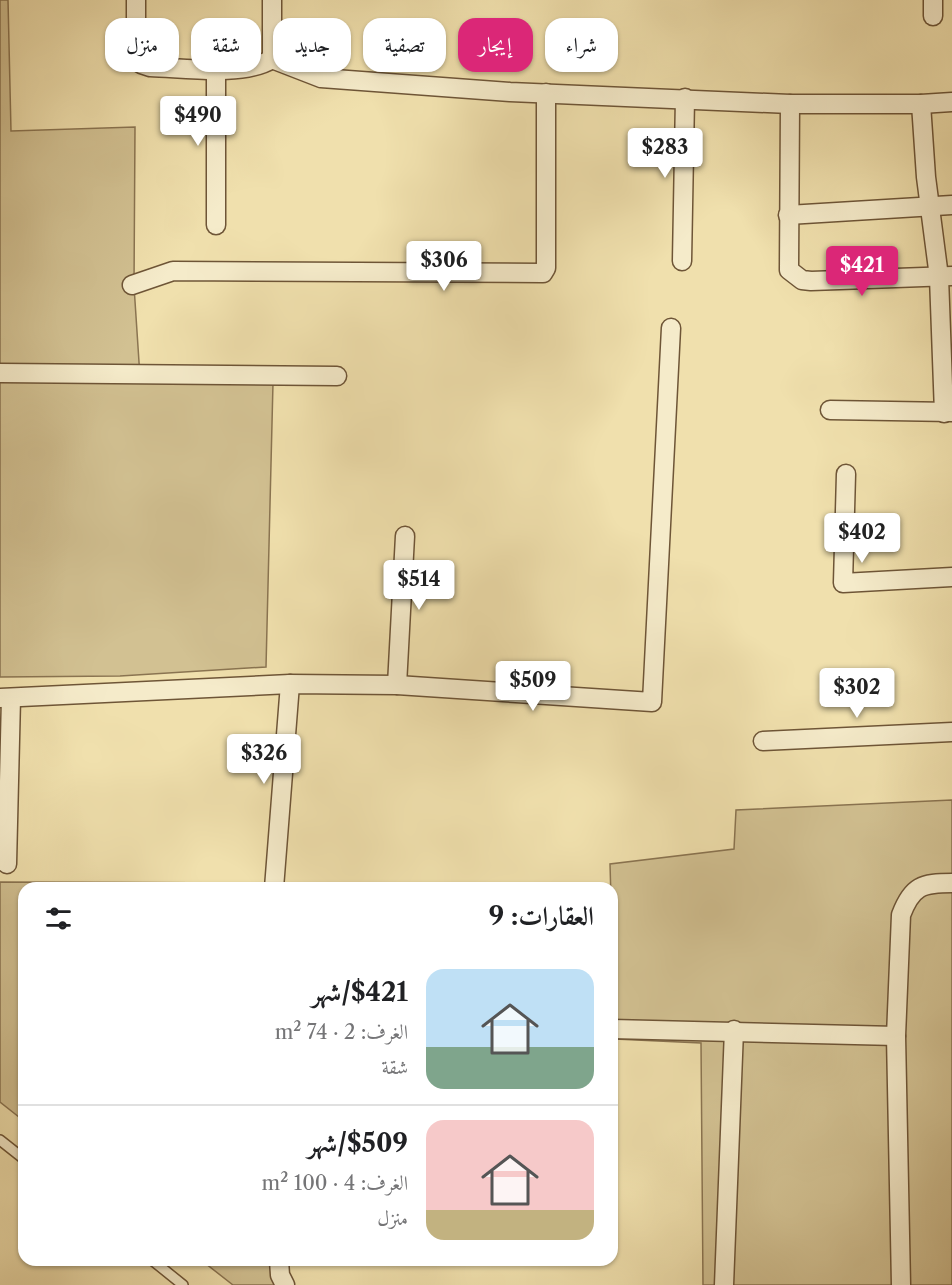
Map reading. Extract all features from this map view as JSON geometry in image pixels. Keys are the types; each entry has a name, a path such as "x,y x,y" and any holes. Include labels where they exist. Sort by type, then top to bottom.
{"street":[{"path":"136,0 135,46 138,62 150,67 191,68"},
{"path":"272,0 272,59"},
{"path":"261,64 272,59 321,78 546,93 790,104 952,102"},
{"path":"216,72 216,225"},
{"path":"132,285 173,271 543,273 546,268 546,93"},
{"path":"682,261 685,98"},
{"path":"790,104 789,270 802,280 945,277"},
{"path":"830,410 948,412 945,277 926,177 921,104"},
{"path":"788,215 952,205"},
{"path":"7,864 6,698 290,684 398,685 652,702 671,328"},
{"path":"0,373 337,376"},
{"path":"846,474 843,583 952,577"},
{"path":"398,685 405,536"},
{"path":"274,882 290,684"},
{"path":"763,741 952,732"},
{"path":"901,1285 896,1036 901,915 908,897 922,885 952,883"},
{"path":"618,1029 734,1030 896,1036"},
{"path":"724,1285 734,1030"},
{"path":"279,1266 280,1275 285,1285"}],"lane":[{"path":"0,1140 18,1154"},
{"path":"159,1266 183,1285"}],"shaded area":[{"path":"0,0 8,0 11,131 135,127 134,286 140,377 273,383 266,667 120,676 0,677"},
{"path":"952,800 952,1285 703,1285 701,1043 618,1039 618,882 611,882 610,864 734,849 736,810"},
{"path":"0,882 18,882 18,1116 0,1102"},
{"path":"209,1266 287,1266 287,1285 233,1285"}]}
